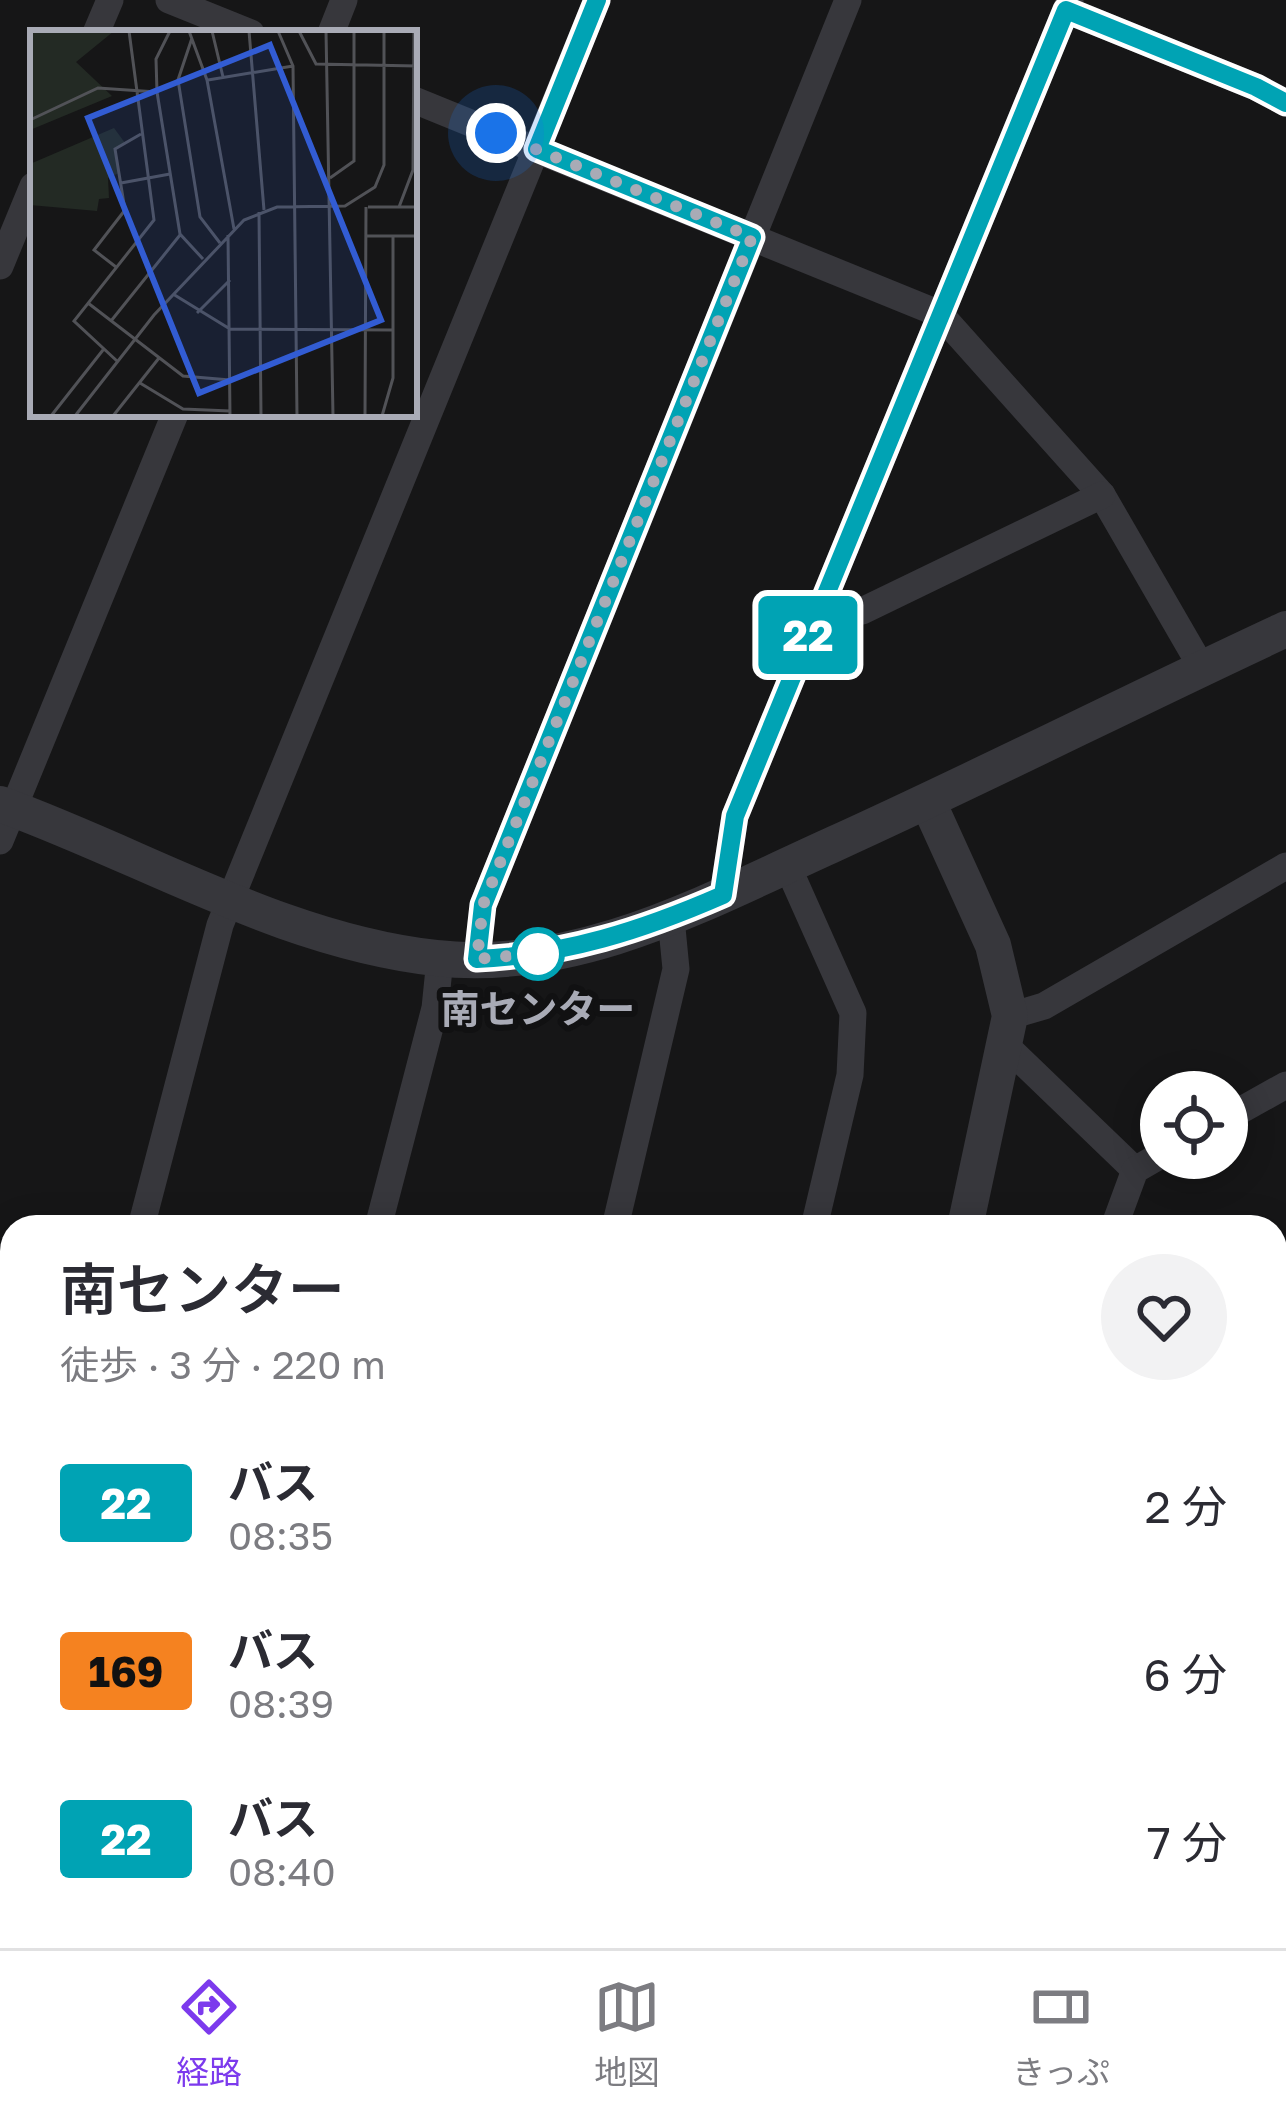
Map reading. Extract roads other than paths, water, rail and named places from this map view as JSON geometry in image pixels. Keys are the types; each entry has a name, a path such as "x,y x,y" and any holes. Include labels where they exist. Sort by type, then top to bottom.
{"street":[{"path":"97,30 110,0"},
{"path":"170,0 243,30"},
{"path":"332,30 344,0"},
{"path":"144,1215 230,899 597,0"},
{"path":"477,959 483,905 848,0"},
{"path":"723,895 735,816 1068,5 1286,103"},
{"path":"417,101 940,314 1102,495 1202,668"},
{"path":"0,266 30,193"},
{"path":"174,417 5,818 318,933 440,959 589,945 670,918 928,802 1286,628"},
{"path":"817,616 862,611 1102,495"},
{"path":"928,802 993,945 1008,1030 967,1215"},
{"path":"787,865 853,1013 850,1075 817,1215"},
{"path":"1008,1030 1286,866"},
{"path":"618,1215 676,969 670,918"},
{"path":"381,1215 435,1008 440,959"},
{"path":"1008,1030 1135,1170"},
{"path":"1248,1106 1286,1085"},
{"path":"1118,1215 1140,1167"}],"place":[{"name":"南センター","path":"538,954"}]}
